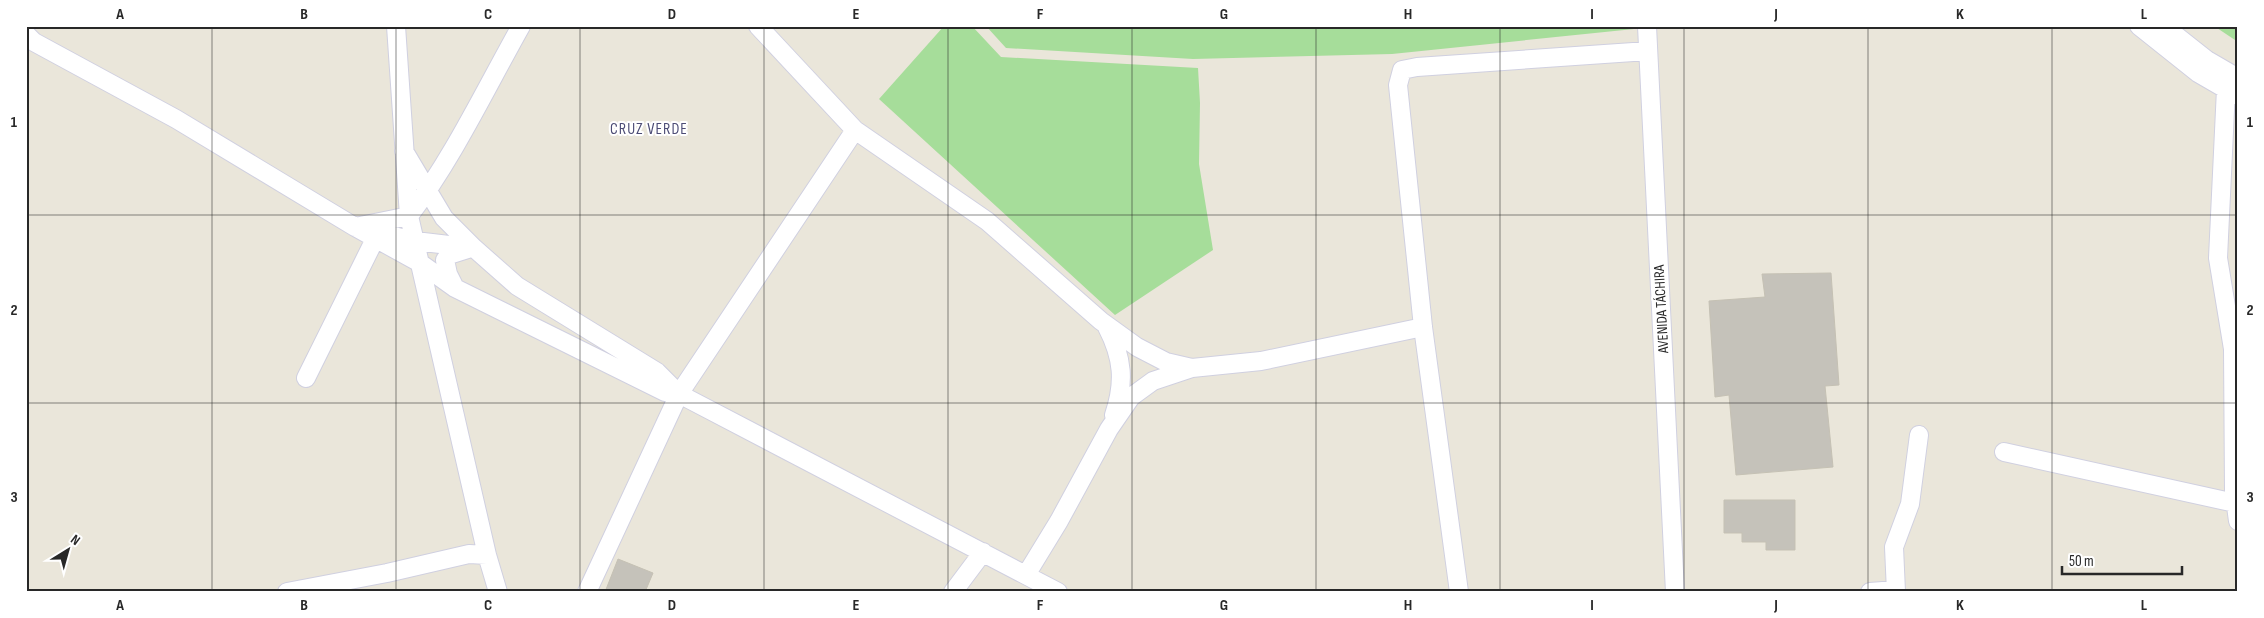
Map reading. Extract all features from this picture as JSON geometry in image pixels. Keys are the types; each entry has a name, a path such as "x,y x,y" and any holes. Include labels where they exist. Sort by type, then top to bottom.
{"street":[{"path":"28,26 26,33 34,42 176,119 355,227 420,263 455,288 665,392 679,394"},
{"path":"396,26 409,216 487,555 498,592"},
{"path":"355,227 409,216 427,192 521,26"},
{"path":"758,26 855,130 987,221 1106,324 1138,347 1166,362 1192,368"},
{"name":"AVENIDA TÁCHIRA","path":"1647,26 1675,592"},
{"path":"2138,26 2198,72 2234,87"},
{"path":"2164,26 2207,60 2234,87"},
{"path":"1459,592 1423,327 1398,85 1402,70 1417,67 1648,51"},
{"path":"2234,87 2218,258 2235,346 2235,503 2238,521"},
{"path":"587,592 679,394 855,130"},
{"path":"404,151 423,164 435,161 452,149"},
{"path":"404,151 444,218 474,248 517,286 657,372 679,394 1058,592"},
{"path":"355,227 415,241 474,248"},
{"path":"306,378 375,238"},
{"path":"455,288 448,274 445,260 449,255 474,248"},
{"path":"1106,324 1118,349 1122,368 1120,398 1109,429"},
{"path":"1026,574 1059,521 1109,429 1131,398 1153,381 1192,368 1261,360 1423,327"},
{"path":"1870,592 1896,591 1894,548 1910,504 1919,435"},
{"path":"2004,452 2235,503"},
{"path":"953,592 983,552"},
{"path":"287,592 387,573 469,554 487,555"}],"green space":[{"path":"944,26 972,26 1001,57 1198,68 1200,103 1199,164 1213,250 1115,315 879,99"},
{"path":"986,26 1634,26 1634,29 1392,54 1193,59 1006,48"},
{"path":"2214,26 2238,26 2238,42"}],"building":[{"path":"1831,273 1839,385 1825,386 1833,467 1736,475 1729,395 1715,397 1709,301 1765,297 1762,274"},
{"path":"1724,500 1795,500 1795,550 1766,550 1766,542 1742,542 1742,533 1724,533"},
{"path":"618,559 653,573 645,592 605,592"}],"district":[{"name":"CRUZ VERDE","path":"649,128"}]}
